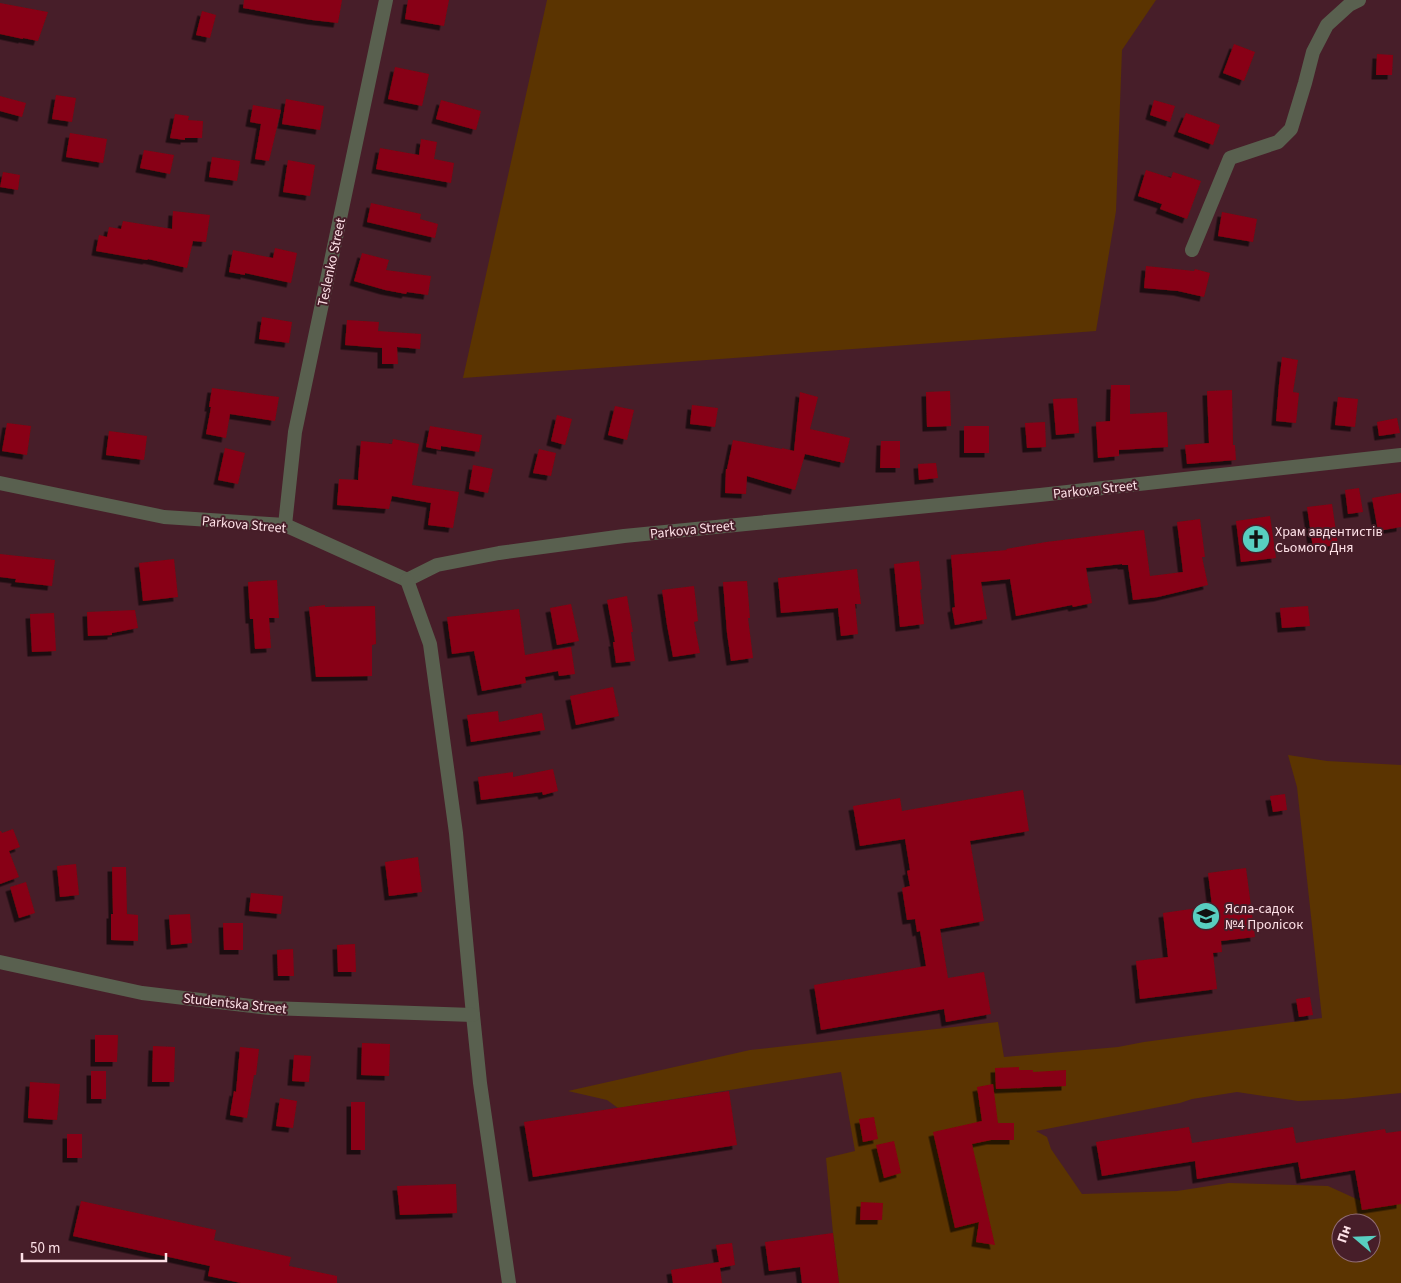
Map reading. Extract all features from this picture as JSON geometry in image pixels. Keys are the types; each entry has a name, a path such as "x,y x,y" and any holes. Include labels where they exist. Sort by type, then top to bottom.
{"street":[{"name":"Teslenko Street","path":"285,524 295,432 386,0"},
{"path":"1192,250 1230,158 1278,142 1290,129 1313,52 1327,25 1359,0"},
{"name":"Parkova Street","path":"0,483 164,517 285,524 407,580 437,565 499,553 624,536 1040,495 1401,455"},
{"path":"407,580 430,644 456,833 480,1083 509,1283"},
{"name":"Studentska Street","path":"0,962 142,994 269,1008 473,1015"}],"shaded area":[{"path":"547,0 1156,0 1122,50 1116,211 1096,331 463,378"},
{"path":"1288,755 1327,761 1401,765 1401,1093 1344,1099 1298,1101 1237,1092 1192,1099 1180,1103 1036,1131 1047,1137 1051,1149 1082,1194 1177,1191 1229,1183 1328,1186 1361,1201 1401,1202 1401,1283 839,1283 826,1158 855,1151 841,1072 618,1108 607,1100 568,1091 750,1050 998,1022 1004,1057 1118,1047 1322,1018 1297,787"}],"building":[{"path":"244,0 342,0 338,23 243,8"},
{"path":"408,0 449,0 444,26 405,19"},
{"path":"0,3 48,12 38,41 0,34"},
{"path":"202,11 216,15 210,38 196,35"},
{"path":"1234,44 1255,52 1244,81 1223,73"},
{"path":"1377,54 1393,55 1392,75 1376,75"},
{"path":"395,67 429,74 422,106 388,99"},
{"path":"56,95 76,98 72,122 52,119"},
{"path":"0,96 26,103 22,117 0,111"},
{"path":"286,99 324,106 320,130 282,124"},
{"path":"441,100 481,111 476,130 436,119"},
{"path":"1154,100 1175,106 1170,122 1150,115"},
{"path":"253,105 281,110 269,161 255,159 261,124 250,122"},
{"path":"1186,113 1220,125 1213,145 1178,132"},
{"path":"175,114 189,116 188,120 203,121 202,138 185,138 185,140 170,138"},
{"path":"70,133 107,139 103,163 66,157"},
{"path":"421,139 437,142 434,159 454,163 451,183 376,169 380,148 419,155"},
{"path":"144,150 174,155 170,174 140,168"},
{"path":"212,157 240,161 237,181 209,177"},
{"path":"288,160 315,165 310,196 283,192"},
{"path":"1146,170 1171,178 1173,172 1201,181 1187,219 1160,209 1162,204 1138,196"},
{"path":"3,172 20,175 18,190 0,187"},
{"path":"371,203 421,214 420,219 438,224 435,238 367,222"},
{"path":"173,211 210,215 206,242 193,241 187,268 148,259 96,251 99,235 107,237 109,227 121,229 123,221 172,229"},
{"path":"1222,212 1257,219 1253,242 1218,236"},
{"path":"275,248 297,253 291,283 245,273 245,275 229,272 233,250 273,258"},
{"path":"362,253 389,260 386,270 431,276 428,295 407,292 406,294 354,281"},
{"path":"1146,266 1194,271 1195,269 1210,273 1204,297 1178,291 1144,288"},
{"path":"262,317 292,322 289,343 259,339"},
{"path":"347,320 379,322 378,331 421,334 420,349 397,347 398,364 382,364 382,348 345,345"},
{"path":"1282,357 1298,360 1293,392 1299,393 1296,423 1276,421"},
{"path":"1111,385 1130,385 1130,414 1167,412 1168,447 1119,450 1119,456 1098,458 1096,422 1110,421"},
{"path":"212,388 279,397 275,421 230,414 226,438 206,434"},
{"path":"1232,390 1233,445 1235,445 1236,460 1187,464 1185,445 1209,443 1207,391"},
{"path":"950,391 951,426 927,427 926,392"},
{"path":"800,392 818,397 810,429 850,438 844,463 805,454 795,490 747,476 746,494 725,493 726,469 733,440 794,451"},
{"path":"1338,397 1358,399 1355,427 1335,425"},
{"path":"1077,398 1079,433 1056,435 1053,399"},
{"path":"692,405 718,408 715,427 690,424"},
{"path":"615,406 634,410 627,440 608,435"},
{"path":"557,415 572,419 565,445 551,441"},
{"path":"1397,418 1400,433 1379,436 1377,422"},
{"path":"1045,422 1046,447 1027,448 1025,423"},
{"path":"7,423 31,426 27,455 2,451"},
{"path":"430,426 482,435 479,452 441,446 441,450 426,447"},
{"path":"964,426 989,426 989,453 964,453"},
{"path":"109,431 147,436 144,460 106,455"},
{"path":"393,439 419,444 412,485 459,492 453,528 428,525 431,503 392,496 389,509 337,505 339,479 358,480 361,441 392,444"},
{"path":"881,441 900,441 900,468 880,468"},
{"path":"225,448 245,453 238,484 218,480"},
{"path":"539,449 556,453 551,476 533,473"},
{"path":"936,463 938,478 919,480 918,464"},
{"path":"473,465 493,469 488,493 469,489"},
{"path":"1359,488 1363,512 1348,514 1345,490"},
{"path":"1401,493 1401,527 1378,531 1372,498"},
{"path":"1332,504 1338,545 1313,548 1307,507"},
{"name":"Храм авдентистів Сьомого Дня","path":"1270,516 1276,558 1241,562 1236,521"},
{"path":"1200,519 1205,557 1202,557 1208,585 1158,597 1133,600 1128,565 1086,568 1092,603 1016,616 1010,579 981,582 987,619 955,625 952,608 955,607 951,555 1007,550 1046,542 1144,530 1150,576 1183,572 1177,522"},
{"path":"0,554 55,560 52,586 15,582 16,579 0,577"},
{"path":"174,559 178,597 143,601 139,563"},
{"path":"919,561 924,624 900,627 894,564"},
{"path":"857,569 861,604 855,604 858,634 841,636 838,608 781,613 778,578"},
{"path":"277,580 279,618 269,618 271,648 255,649 253,619 250,619 248,582"},
{"path":"747,581 750,618 748,618 753,658 731,661 723,582"},
{"path":"694,586 698,621 694,622 700,653 673,657 662,590"},
{"path":"627,596 633,632 631,632 635,661 616,663 613,642 615,642 607,600"},
{"path":"571,604 579,641 557,645 550,608"},
{"path":"325,605 325,607 375,606 376,644 372,645 372,676 316,677 309,607"},
{"path":"1308,606 1310,626 1282,628 1280,608"},
{"path":"519,609 525,655 571,647 575,674 559,676 558,671 525,677 526,683 482,691 474,651 452,654 447,617"},
{"path":"135,610 138,628 112,633 112,635 88,636 87,612"},
{"path":"54,613 56,651 32,652 30,614"},
{"path":"613,687 619,716 576,725 570,696"},
{"path":"498,711 499,722 542,713 545,730 471,742 467,715"},
{"path":"553,769 558,791 543,795 542,792 481,800 478,777 513,772 513,777"},
{"path":"1023,790 1029,831 970,841 984,921 940,929 948,978 984,972 991,1014 946,1022 944,1009 821,1030 814,985 926,966 920,931 917,932 915,919 907,920 902,888 910,886 907,871 910,870 905,839 860,846 853,806 900,798 902,811"},
{"path":"1285,794 1287,810 1273,812 1270,796"},
{"path":"13,829 20,847 9,851 19,877 0,884 0,831 2,833"},
{"path":"418,857 422,892 389,896 385,862"},
{"path":"76,864 79,895 60,897 57,866"},
{"path":"112,867 126,867 127,914 138,915 138,941 111,940 111,914 113,914"},
{"path":"1246,868 1255,937 1221,941 1222,952 1213,953 1217,989 1140,999 1136,961 1168,957 1163,913 1212,906 1208,873"},
{"path":"26,882 35,913 19,918 10,887"},
{"path":"251,893 283,896 281,914 249,911"},
{"path":"190,914 192,943 171,945 169,915"},
{"path":"223,923 243,923 243,950 224,950"},
{"path":"355,944 356,972 338,972 337,945"},
{"path":"293,949 294,976 278,976 277,950"},
{"path":"1310,997 1313,1015 1299,1017 1296,999"},
{"path":"95,1035 118,1035 117,1062 95,1062"},
{"path":"362,1043 390,1044 389,1076 361,1075"},
{"path":"153,1046 175,1047 174,1082 152,1082"},
{"path":"240,1047 259,1049 247,1118 230,1115 234,1091 236,1092"},
{"path":"294,1055 311,1056 309,1082 292,1081"},
{"path":"1019,1067 1019,1070 1033,1070 1033,1072 1066,1070 1066,1086 996,1089 995,1068"},
{"path":"91,1071 106,1071 106,1099 91,1099"},
{"path":"30,1082 60,1084 57,1120 28,1118"},
{"path":"993,1084 998,1123 1014,1123 1014,1140 991,1140 972,1144 995,1245 976,1242 979,1222 955,1228 933,1132 982,1121 977,1087"},
{"path":"729,1091 737,1145 533,1177 524,1122"},
{"path":"280,1098 297,1101 293,1128 276,1126"},
{"path":"351,1102 365,1102 365,1150 351,1150"},
{"path":"874,1117 878,1139 863,1142 859,1119"},
{"path":"1189,1127 1192,1143 1293,1127 1296,1143 1385,1129 1386,1133 1401,1131 1401,1204 1362,1210 1355,1170 1301,1179 1298,1162 1197,1179 1195,1161 1102,1176 1096,1142"},
{"path":"67,1134 82,1134 82,1158 67,1158"},
{"path":"894,1141 901,1173 884,1178 876,1145"},
{"path":"456,1184 457,1213 400,1215 397,1186"},
{"path":"81,1201 216,1230 214,1240 291,1257 289,1266 337,1276 337,1283 241,1283 208,1276 210,1266 73,1236"},
{"path":"861,1202 883,1203 882,1220 860,1220"},
{"path":"833,1233 839,1283 802,1283 800,1267 769,1271 765,1242"},
{"path":"732,1243 735,1265 720,1268 722,1283 673,1283 671,1270 719,1262 716,1245"}],"place":[{"name":"Храм авдентистів Сьомого Дня","path":"1256,539"},
{"name":"Ясла-садок №4 Пролісок","path":"1206,916"}]}
